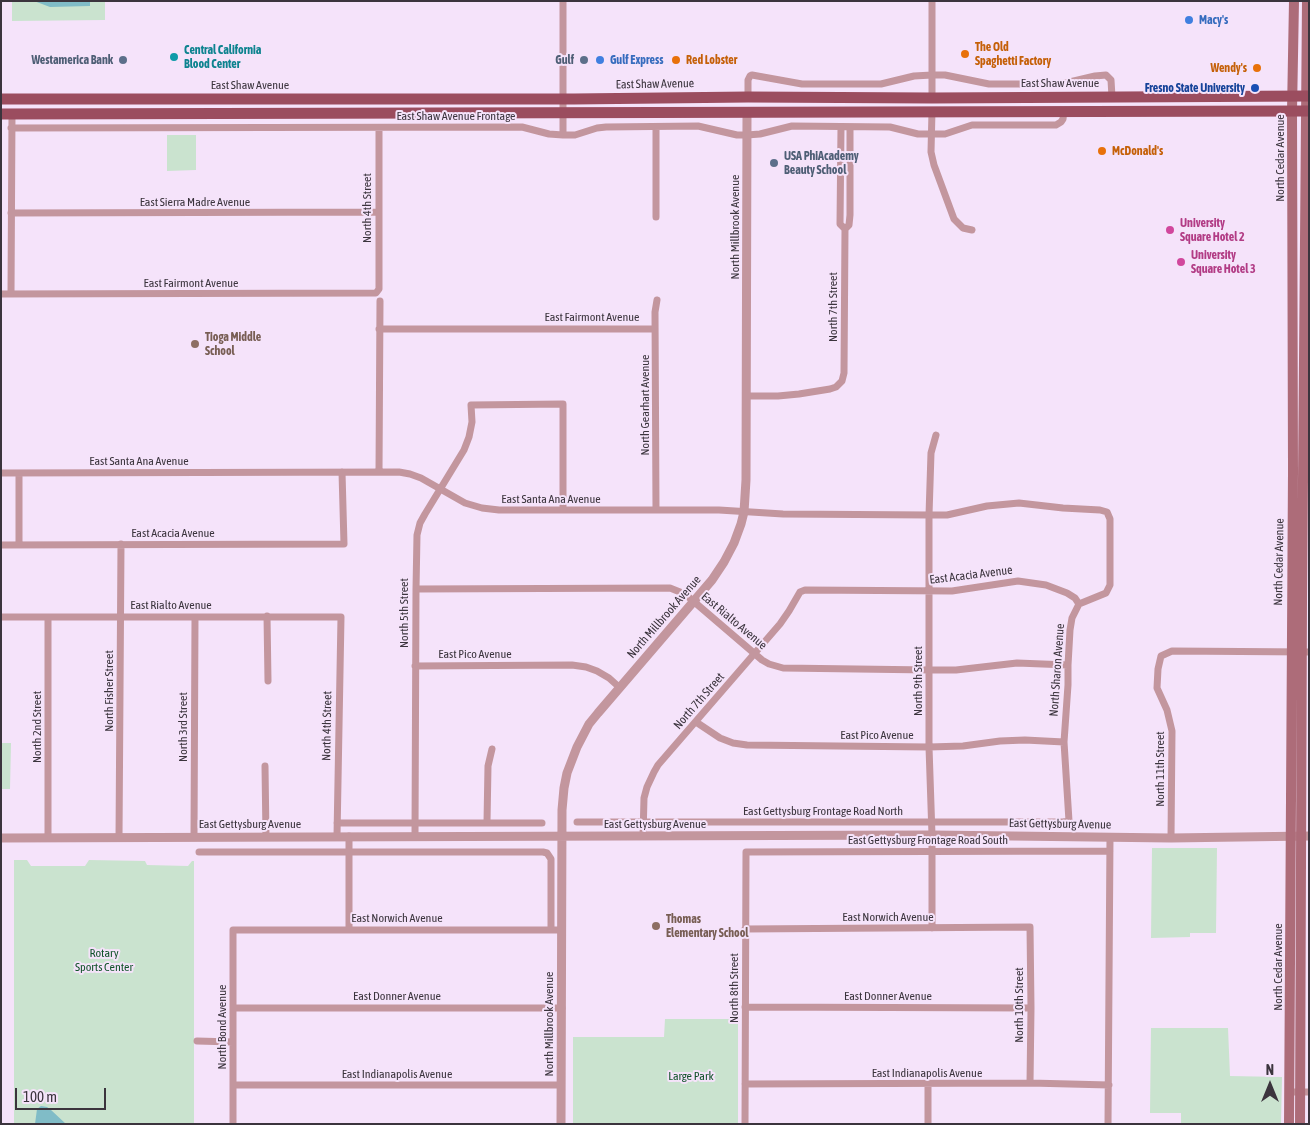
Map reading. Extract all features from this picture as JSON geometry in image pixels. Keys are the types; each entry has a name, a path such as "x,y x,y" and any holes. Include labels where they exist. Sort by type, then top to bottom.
{"main road":[{"name":"North Cedar Avenue","path":"1289,1124 1299,1092 1300,977 1301,470 1292,255 1294,1"},
{"name":"North Cedar Avenue","path":"1301,470 1306,386 1304,307 1307,286 1305,265 1307,15 1305,1"},
{"name":"East Shaw Avenue","path":"1,99 1307,96"},
{"path":"932,111 934,107 940,104 1025,104 1053,97"},
{"path":"812,112 840,105 922,105 929,103 932,98"},
{"path":"27,114 56,107 141,106 148,104 152,99"},
{"path":"152,113 154,107 157,106 210,106 231,99"},
{"path":"6,114 1307,111"},
{"path":"1292,207 1298,210 1299,213 1305,265"},
{"path":"1292,255 1298,263 1299,281 1307,286"},
{"path":"1293,285 1300,293 1300,302 1304,307"},
{"name":"North Cedar Avenue","path":"1300,836 1290,941 1300,1124"},
{"path":"1290,941 1296,946 1297,970 1300,977"}],"street":[{"path":"563,1 563,135"},
{"path":"932,1 932,98"},
{"path":"748,97 748,80 752,75 796,84 881,84 914,76 944,75 990,84 1061,84 1106,75 1111,80 1112,97"},
{"path":"932,111 932,158 954,219 963,228 972,230"},
{"name":"East Shaw Avenue Frontage","path":"11,128 522,127 549,134 563,135 606,127 698,126 747,135 760,134 792,126 841,126 890,127 918,134 945,134 972,125 1056,125 1062,122 1064,111"},
{"name":"North Millbrook Avenue","path":"561,1124 562,810 564,788 572,759 589,724 712,580 734,543 744,512 747,396 747,112"},
{"path":"6,114 11,128 11,294"},
{"name":"North 7th Street","path":"841,126 840,224 845,229"},
{"path":"656,127 656,217"},
{"name":"North 7th Street","path":"747,396 799,394 830,389 842,381 844,372 845,229 849,224 850,127"},
{"name":"North 4th Street","path":"378,128 379,289"},
{"name":"East Sierra Madre Avenue","path":"11,213 379,212"},
{"name":"East Fairmont Avenue","path":"1,294 373,294 379,289"},
{"name":"North Gearhart Avenue","path":"656,510 655,312 657,300"},
{"path":"379,472 380,301"},
{"name":"East Fairmont Avenue","path":"379,329 655,329"},
{"name":"North 5th Street","path":"415,836 417,535 420,523 464,450 472,422 471,404 563,404 563,510"},
{"name":"North 9th Street","path":"932,928 932,822 929,747 929,516 931,453 936,435"},
{"name":"East Acacia Avenue","path":"1,545 344,544 342,472"},
{"name":"East Santa Ana Avenue","path":"1,473 399,472 421,478 465,503 499,510 719,510 783,514 929,516 953,514 987,506 1012,503 1100,510 1107,512 1110,519 1110,585 1106,593 1079,604"},
{"path":"19,473 19,545"},
{"name":"North Fisher Street","path":"119,838 121,544"},
{"name":"East Acacia Avenue","path":"800,592 805,590 929,592 968,590 1002,582 1018,581 1046,584 1067,593 1079,604"},
{"name":"East Rialto Avenue","path":"416,589 662,588 678,590 694,601 755,654 769,664 783,668 956,670 1017,663 1068,665"},
{"name":"North 7th Street","path":"643,836 644,798 647,787 658,765 780,624 800,592"},
{"name":"North Sharon Avenue","path":"1068,821 1064,742 1070,630 1075,609 1079,604"},
{"name":"North 3rd Street","path":"194,837 195,616"},
{"path":"267,616 268,681"},
{"name":"East Rialto Avenue","path":"1,617 341,617"},
{"name":"North 2nd Street","path":"48,617 48,838"},
{"name":"North 4th Street","path":"337,836 341,617"},
{"name":"North 11th Street","path":"1171,838 1172,731 1167,710 1157,688 1161,656 1172,651 1301,652"},
{"name":"East Pico Avenue","path":"415,666 572,665 597,671 609,678 619,688"},
{"name":"East Pico Avenue","path":"696,722 733,744 747,745 929,747 1025,740 1064,742"},
{"path":"487,822 488,766 492,749"},
{"path":"265,766 266,837"},
{"name":"East Gettysburg Frontage Road North","path":"577,822 1068,821"},
{"path":"337,823 542,823"},
{"name":"East Gettysburg Avenue","path":"1,838 932,835 1171,838 1300,836"},
{"path":"349,836 349,930"},
{"path":"1108,1124 1110,837"},
{"path":"199,852 543,852 550,856 551,859 551,930"},
{"name":"East Gettysburg Frontage Road South","path":"746,852 1110,852"},
{"name":"North 8th Street","path":"745,1124 746,852"},
{"name":"East Norwich Avenue","path":"746,929 1030,927"},
{"name":"North 10th Street","path":"1030,927 1030,1083"},
{"name":"East Norwich Avenue","path":"233,930 562,930"},
{"name":"North Bond Avenue","path":"233,930 233,1124"},
{"name":"East Donner Avenue","path":"745,1007 1031,1008"},
{"name":"East Donner Avenue","path":"233,1008 562,1008"},
{"path":"197,1042 233,1042"},
{"name":"East Indianapolis Avenue","path":"745,1084 1030,1083 1109,1085"},
{"path":"928,1084 928,1124"},
{"name":"East Indianapolis Avenue","path":"233,1085 561,1085"}],"green space":[{"path":"12,1 105,1 105,20 12,21"},
{"path":"167,135 196,135 196,170 167,171"},
{"path":"1,743 11,743 10,789 1,789"},
{"path":"1152,848 1217,848 1216,933 1190,933 1190,937 1151,938"},
{"name":"Rotary Sports Center","path":"14,860 27,860 31,866 85,866 89,860 145,861 147,865 188,866 194,861 194,1124 14,1124"},
{"name":"Large Park","path":"665,1019 738,1019 738,1124 573,1124 573,1037 664,1037"},
{"path":"1151,1028 1228,1028 1230,1076 1282,1077 1281,1124 1181,1124 1181,1113 1150,1113"}],"water":[{"path":"34,1 90,1 90,6 50,7"},
{"path":"41,1106 47,1107 66,1124 35,1124 37,1109"}],"place":[{"name":"Macy's","path":"1189,20"},
{"name":"The Old Spaghetti Factory","path":"965,54"},
{"name":"Central California Blood Center","path":"174,57"},
{"name":"Westamerica Bank","path":"123,60"},
{"name":"Gulf","path":"584,60"},
{"name":"Gulf Express","path":"600,60"},
{"name":"Red Lobster","path":"676,60"},
{"name":"Wendy's","path":"1257,68"},
{"name":"Fresno State University","path":"1255,88"},
{"name":"McDonald's","path":"1102,151"},
{"name":"USA PhiAcademy Beauty School","path":"774,163"},
{"name":"University Square Hotel 2","path":"1170,230"},
{"name":"University Square Hotel 3","path":"1181,262"},
{"name":"Tioga Middle School","path":"195,344"},
{"name":"Thomas Elementary School","path":"656,926"}]}
